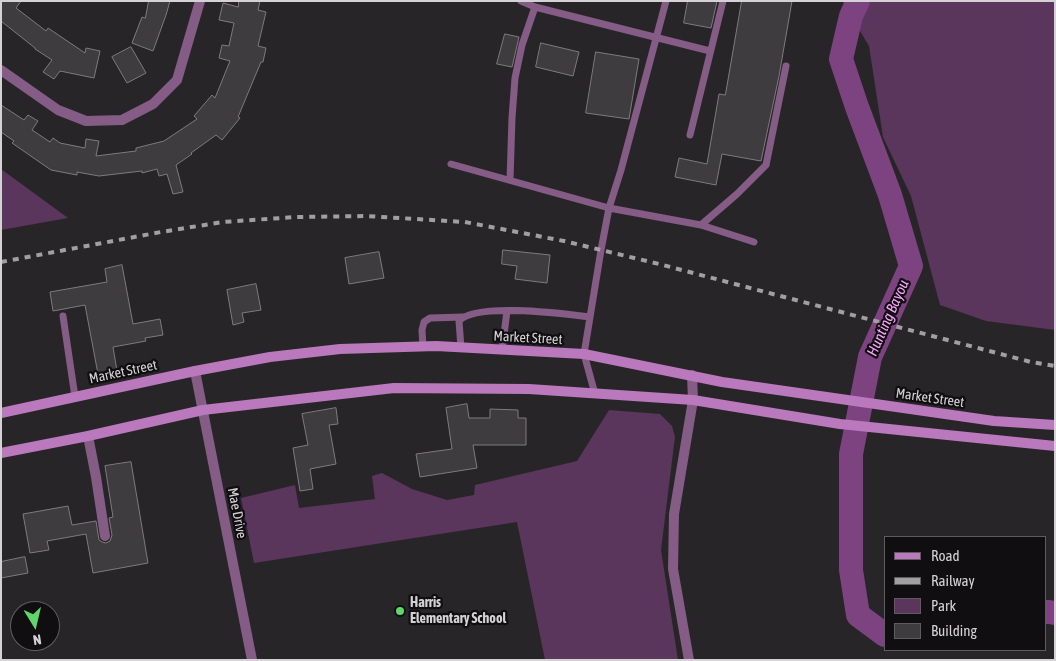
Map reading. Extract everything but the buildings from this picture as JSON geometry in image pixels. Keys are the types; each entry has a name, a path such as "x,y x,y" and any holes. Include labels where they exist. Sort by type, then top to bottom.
{"main road":[{"name":"Market Street","path":"1,413 270,356 331,350 423,347 584,354 722,382 910,410 994,421 1055,426"},
{"path":"1,453 203,410 394,388 529,389 693,400 840,424 1055,446"}],"street":[{"path":"1,70 58,110 86,121 122,120 153,104 177,80 200,1"},
{"name":"Mae Drive","path":"195,371 252,660"},
{"path":"689,660 673,569 674,514 693,400 692,376"},
{"path":"88,436 105,536"}],"lane":[{"path":"522,1 535,7 710,51"},
{"path":"595,394 584,354 609,208 666,1"},
{"path":"690,135 723,1"},
{"path":"510,180 514,78 522,45 535,7"},
{"path":"701,225 738,194 766,164 786,66"},
{"path":"451,164 609,208 701,225 754,242"},
{"path":"423,347 422,330 424,322 430,318 463,317 507,310 590,317"},
{"path":"502,350 507,310"},
{"path":"63,316 75,397"},
{"path":"461,348 459,322 463,317"}],"green space":[{"path":"842,1 1055,1 1055,330 986,321 940,305 911,196 883,137 869,46"},
{"path":"1,169 68,218 1,230"},
{"path":"609,410 660,414 672,426 675,437 661,550 678,660 545,660 517,522 254,563 241,498 295,485 299,508 375,499 372,476 382,473 412,489 447,500 474,495 475,485 577,461"}],"waterway":[{"name":"Hunting Bayou","path":"858,1 851,16 841,59 890,195 911,266 870,357 851,454 851,570 858,615 884,634"},
{"name":"Hunting Bayou","path":"1046,612 1055,613"}],"railway":[{"path":"1,262 223,222 296,217 366,216 465,222 564,241 659,264 1031,362 1055,366"}],"place":[{"name":"Harris Elementary School","path":"400,611"}]}
